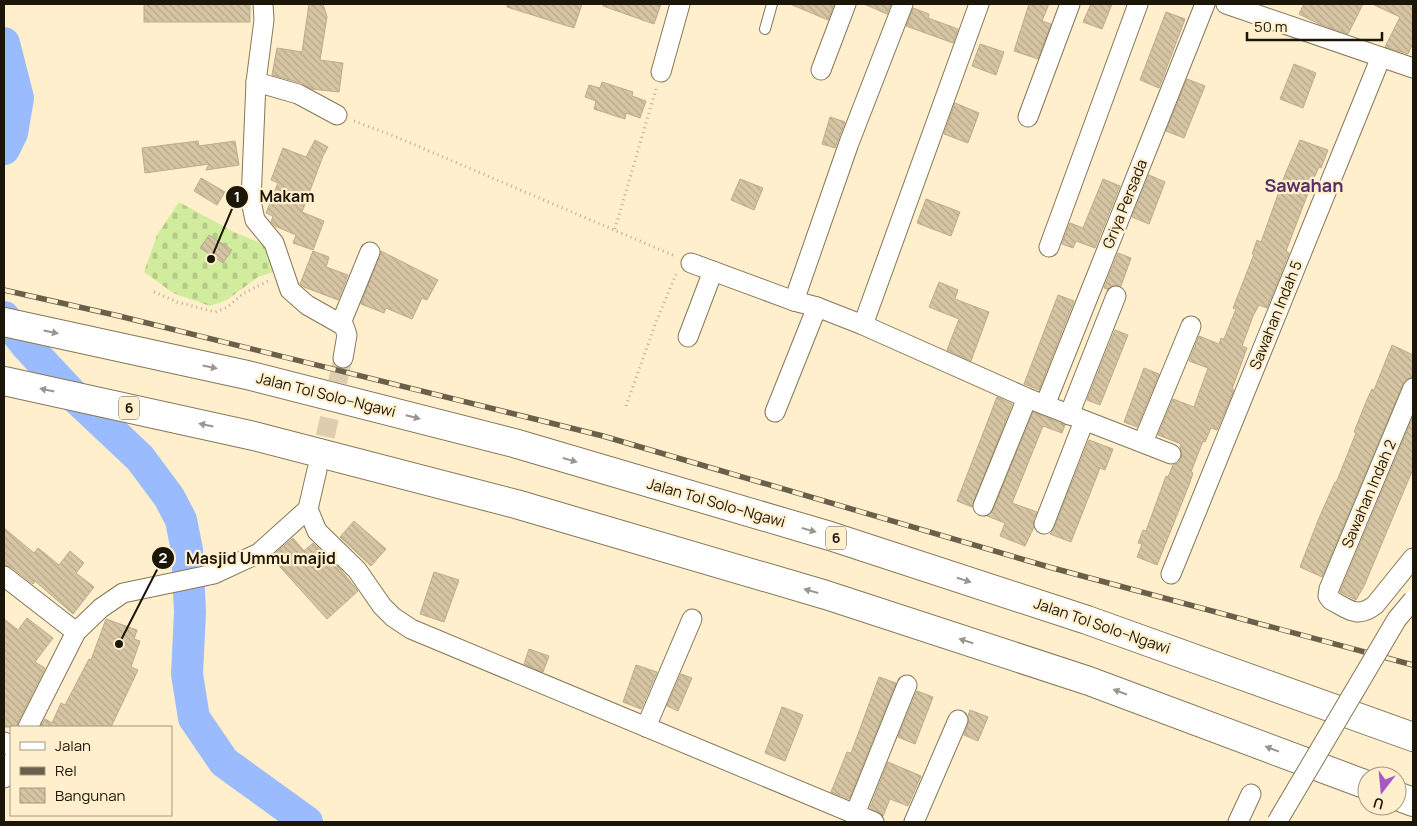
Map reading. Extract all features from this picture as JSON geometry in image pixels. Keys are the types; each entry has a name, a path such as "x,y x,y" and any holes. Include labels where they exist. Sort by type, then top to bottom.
{"highway":[{"name":"Jalan Tol Solo–Ngawi","path":"4,322 247,375 514,443 830,536 1087,620 1413,737"},
{"name":"6","path":"4,381 254,436 516,504 826,595 1089,681 1357,781"}],"street":[{"path":"263,4 264,20 256,82 251,201 256,220 274,243 290,290 307,304 342,323 344,326 347,335 343,358"},
{"path":"661,72 680,4"},
{"path":"821,70 846,4"},
{"path":"794,301 849,143 903,4"},
{"path":"863,325 979,4"},
{"path":"1028,117 1070,4"},
{"path":"1049,247 1138,4"},
{"name":"Griya Persada","path":"1045,405 1205,4"},
{"path":"1226,4 1413,68"},
{"name":"Sawahan Indah 5","path":"1171,574 1380,57"},
{"path":"256,82 298,94 337,115"},
{"path":"342,323 370,252"},
{"path":"691,263 863,325 1027,398 1171,454"},
{"path":"688,337 713,271"},
{"path":"1044,524 1116,296"},
{"path":"775,412 817,307"},
{"path":"1143,442 1191,326"},
{"name":"Sawahan Indah 2","path":"1413,388 1329,589 1328,596 1331,600 1354,612 1368,611 1413,558"},
{"path":"983,506 1027,398"},
{"path":"29,726 76,632 101,608 123,593 214,574 259,553 308,509 317,470"},
{"path":"308,509 317,531 357,570 382,606 393,617 411,629 874,822"},
{"path":"4,576 76,632"},
{"path":"1277,822 1397,619 1413,600"},
{"path":"646,727 692,619"},
{"path":"855,814 907,685"},
{"path":"914,822 958,720"},
{"path":"4,778 10,764"},
{"path":"1238,822 1251,794"}],"lane":[{"path":"765,29 772,4"}],"path":[{"path":"615,230 661,72"},
{"path":"337,115 394,136 691,263"},
{"path":"626,406 674,277 679,267 691,263"},
{"path":"154,292 177,302 215,312 226,308 254,287 285,276"}],"green space":[{"path":"179,202 234,232 268,246 277,271 258,277 227,300 210,306 173,293 144,272 157,235"}],"building":[{"path":"144,4 250,4 250,22 144,22"},
{"path":"309,4 323,4 327,17 320,60 343,63 339,92 312,89 301,83 272,75 277,48 302,52"},
{"path":"507,4 582,4 574,28 507,7"},
{"path":"603,4 661,4 654,24 603,6"},
{"path":"790,4 834,4 828,20"},
{"path":"864,4 891,4 887,14"},
{"path":"1029,4 1049,4 1042,21 1051,24 1038,59 1014,51"},
{"path":"1091,4 1112,4 1102,29 1083,22"},
{"path":"1304,4 1363,4 1348,34 1319,24 1299,14"},
{"path":"1372,4 1413,4 1413,43 1408,54 1385,47 1400,17"},
{"path":"913,8 929,14 928,18 958,29 953,43 906,26"},
{"path":"1166,12 1185,19 1159,88 1140,80"},
{"path":"980,44 1004,52 996,75 972,66"},
{"path":"1294,64 1316,73 1303,108 1280,99"},
{"path":"1187,79 1205,86 1184,138 1166,131"},
{"path":"602,82 633,92 632,96 646,101 640,118 626,113 625,119 594,109 596,101 585,97 589,85 600,88"},
{"path":"955,103 979,113 968,143 944,134"},
{"path":"830,117 845,122 835,148 822,144"},
{"path":"315,140 328,147 302,212 324,221 313,250 293,243 296,235 275,226 271,222 273,216 266,213 278,183 271,180 283,148 306,157"},
{"path":"1300,140 1328,150 1321,168 1319,167 1313,180 1286,251 1289,253 1267,308 1259,305 1253,316 1242,346 1247,348 1232,389 1234,390 1217,430 1211,428 1205,442 1203,441 1191,472 1193,473 1189,485 1157,565 1137,557 1142,544 1138,543 1143,530 1146,531 1166,476 1168,477 1173,465 1181,459 1182,453 1181,444 1158,435 1173,399 1194,407 1208,368 1189,361 1199,336 1219,344 1221,338 1224,339 1236,309 1233,308 1254,254 1252,254 1257,240 1261,242 1286,172"},
{"path":"198,141 199,146 235,141 239,165 206,170 209,164 145,173 142,148"},
{"path":"1149,175 1165,182 1149,224 1132,217"},
{"path":"201,178 225,192 217,205 194,191"},
{"path":"740,179 763,188 754,210 731,200"},
{"path":"1103,179 1120,186 1095,248 1076,241 1073,248 1062,244 1070,223 1083,228"},
{"path":"926,199 960,212 951,236 917,223"},
{"path":"209,235 232,250 223,263 200,248"},
{"path":"313,251 329,257 326,267 348,275 338,300 300,284"},
{"path":"381,251 438,280 427,300 422,298 412,319 386,308 384,313 361,304"},
{"path":"1118,253 1131,258 1121,286 1114,285 1108,289 1104,288"},
{"path":"939,282 958,290 955,299 989,312 971,361 947,350 959,319 929,307"},
{"path":"1058,295 1074,301 1039,390 1024,384"},
{"path":"1115,330 1128,335 1100,405 1087,400"},
{"path":"1392,345 1413,355 1413,377 1407,379 1403,384 1322,577 1300,567 1356,433 1354,432 1366,402 1372,389 1374,390"},
{"path":"1144,368 1159,374 1137,427 1124,422"},
{"path":"997,397 1012,404 972,507 957,501"},
{"path":"1033,412 1065,425 1062,433 1043,426 1012,503 1037,512 1033,520 1034,527 1025,546 1000,536 1005,523 987,516 993,510"},
{"path":"1413,417 1413,469 1364,586 1356,600 1340,592"},
{"path":"1089,440 1113,449 1105,470 1100,468 1071,542 1050,534"},
{"path":"354,521 386,549 371,566 340,537"},
{"path":"4,528 34,553 38,548 59,565 70,551 84,563 76,573 94,587 73,614 35,581 33,584 11,567 4,565"},
{"path":"293,538 304,551 313,543 340,569 358,591 327,619 271,557"},
{"path":"434,572 459,580 444,622 420,614"},
{"path":"27,618 53,638 35,662 45,668 17,726 4,727 4,619 18,630"},
{"path":"106,619 137,630 134,639 140,641 131,667 138,670 111,726 41,726 45,719 52,723 61,703 65,705 89,659 91,660"},
{"path":"529,649 549,656 543,672 524,664"},
{"path":"636,665 657,672 641,709 623,702"},
{"path":"681,674 692,678 678,711 667,706"},
{"path":"879,677 896,683 849,799 831,792 847,752 851,753"},
{"path":"917,691 933,697 915,744 898,737"},
{"path":"782,707 803,715 785,761 765,753"},
{"path":"970,710 988,717 978,741 964,735"},
{"path":"888,762 921,776 908,806 890,799 883,816 870,808"}],"waterway":[{"path":"4,43 18,98 12,133 4,149"},
{"path":"4,317 27,346 72,394 140,458 169,497 181,520 187,550 190,612 187,674 194,718 224,762 307,822"}],"tunnel":[{"path":"319,464 343,358"}],"railway":[{"path":"4,290 119,316 603,436 1049,567 1413,665"}],"place":[{"name":"Makam","path":"211,259"},
{"name":"Masjid Ummu majid","path":"119,644"}],"district":[{"name":"Sawahan","path":"1304,186"}]}
